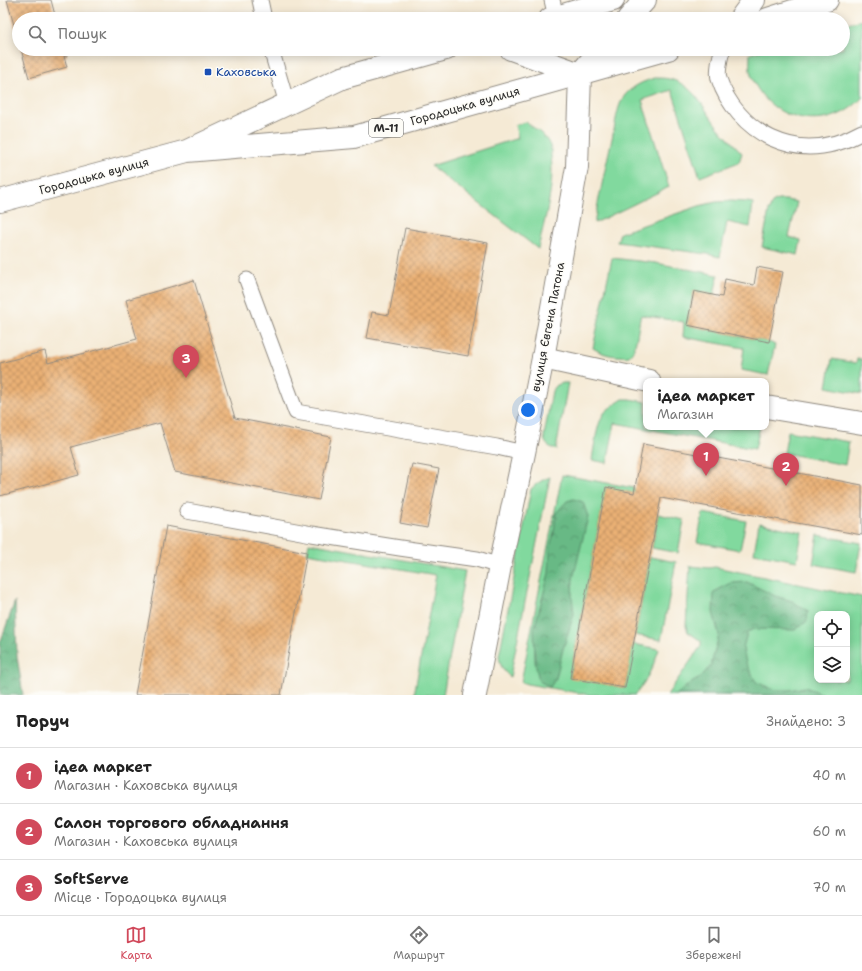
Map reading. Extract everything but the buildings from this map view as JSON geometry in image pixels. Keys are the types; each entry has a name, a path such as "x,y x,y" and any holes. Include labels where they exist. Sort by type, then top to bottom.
{"main road":[{"path":"552,12 613,0"},
{"path":"634,12 645,0"},
{"path":"745,12 754,0"},
{"path":"790,12 827,0"},
{"name":"Городоцька вулиця","path":"187,151 342,78 421,56"},
{"path":"531,56 580,74 596,56"},
{"name":"Городоцька вулиця","path":"0,201 187,151 354,137 643,56"},
{"name":"вулиця Євгена Патона","path":"477,695 500,566 543,358 577,167 580,74"},
{"path":"543,358 643,380"},
{"path":"769,407 862,423"}],"lane":[{"path":"260,0 263,12"},
{"path":"272,56 287,104"},
{"path":"720,56 719,78 726,96 738,113 753,127 770,138 789,144 810,147 830,145 850,139 862,132"},
{"path":"247,280 296,412 497,447 524,454"},
{"path":"187,511 312,534 476,559 500,566"}],"green space":[{"path":"862,20 862,98 848,110 833,117 816,120 800,118 785,113 771,104 759,91 750,73 750,56 850,56 850,23"},
{"path":"655,78 666,78 681,83 693,93 717,126 742,153 739,162 700,177 672,90 642,100 669,187 595,223 619,107 625,95 635,86"},
{"path":"526,122 543,135 551,150 552,178 538,249 431,166 518,138 515,125"},
{"path":"778,200 797,202 789,237 801,240 798,255 762,247 769,210 772,203"},
{"path":"731,201 753,203 750,227 727,222 720,257 617,242 620,233 699,206 716,202"},
{"path":"612,258 656,263 718,275 714,295 694,291 687,325 769,342 775,345 768,375 741,370 744,348 683,337 684,322 641,315 636,343 632,353 629,356 610,355 593,348"},
{"path":"832,359 856,363 857,359 862,359 862,394 827,387"},
{"path":"568,383 556,450 547,445 544,436 552,391 557,385"},
{"path":"623,399 643,401 643,428 615,423 607,463 592,460 596,435 600,422 602,416 609,408"},
{"path":"653,430 759,430 755,449"},
{"path":"788,431 849,442 845,465 784,453"},
{"path":"562,475 634,488 634,493 606,488 570,677 625,688 633,644 659,649 655,661 643,685 635,695 590,695 521,682"},
{"path":"550,477 510,677 502,667 499,656 531,489 535,485"},
{"path":"574,499 583,502 588,517 573,579 572,596 574,614 556,678 550,687 539,681 535,662 534,629 549,573 550,547 554,532 556,513 567,501"},
{"path":"703,513 746,521 740,550 697,542"},
{"path":"658,514 684,520 678,553 652,548"},
{"path":"759,523 802,532 797,561 754,553"},
{"path":"818,535 861,543 856,572 813,564"},
{"path":"309,543 465,571 443,695 414,695 436,575 307,553"},
{"path":"650,557 676,562 661,640 635,635"},
{"path":"690,566 709,568 715,567 862,597 862,695 667,695 701,646 701,641 688,632 686,626"},
{"path":"747,582 775,596 792,601 808,611 807,621 795,630 753,629 747,633 743,648 746,663 756,682 775,690 790,690 805,687 826,695 676,695 701,677 711,665 719,635 713,612 714,592 731,583"},
{"path":"15,601 17,656 23,695 0,695 0,643"}],"place":[{"name":"Каховська","path":"208,72"},
{"name":"SoftServe","path":"186,378"},
{"name":"ідеа маркет","path":"706,476"},
{"name":"Салон торгового обладнання","path":"786,486"}]}
